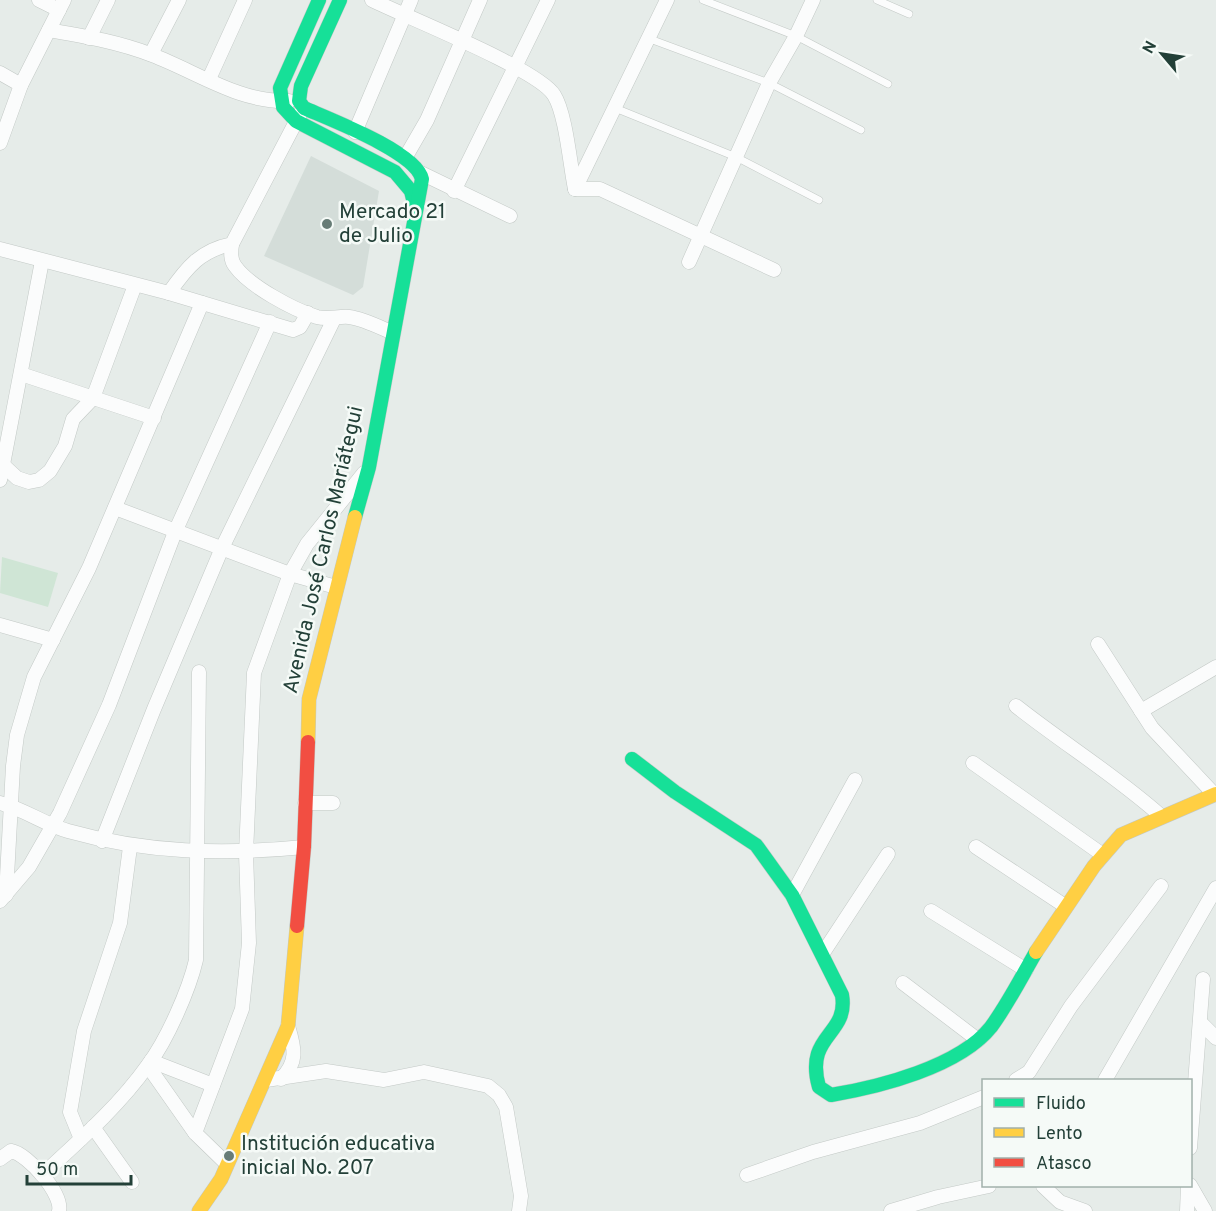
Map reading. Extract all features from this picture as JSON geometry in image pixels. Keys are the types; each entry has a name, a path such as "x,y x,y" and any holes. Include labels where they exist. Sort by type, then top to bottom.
{"street":[{"path":"0,143 21,84 61,5 39,0"},
{"path":"89,38 108,0"},
{"path":"151,54 179,0"},
{"path":"209,79 245,0"},
{"path":"319,0 280,88 280,101 285,112 296,121 395,172 411,191 415,207"},
{"path":"340,0 301,87 302,104 296,121 232,244 231,254 234,265 250,281 308,313 334,318 347,317 393,333"},
{"path":"372,0 403,16 461,40 516,68 550,90 555,97 575,189"},
{"path":"355,132 411,0"},
{"path":"405,158 427,120 480,0"},
{"path":"454,191 548,0"},
{"path":"575,189 667,0"},
{"path":"688,262 769,83 796,36 813,0"},
{"path":"49,30 151,54 243,95 265,102 280,101 302,104 405,158 421,173 454,191 510,216"},
{"path":"0,74 21,84"},
{"name":"Avenida José Carlos Mariátegui","path":"199,1211 221,1179 288,1026 304,847 309,699 336,587 369,467 415,207 422,188 421,173"},
{"path":"575,189 600,189 774,270"},
{"path":"169,293 196,259 218,247 232,244"},
{"path":"0,249 169,293 297,330 308,313"},
{"path":"0,480 42,261"},
{"path":"3,465 17,478 29,482 39,480 50,471 65,446 74,419 93,398 135,285"},
{"path":"3,898 5,805 17,735 34,676 115,508 202,303"},
{"path":"102,841 154,709 222,548 334,318"},
{"path":"3,898 29,867 53,827 109,705 175,532 270,322"},
{"path":"21,375 154,418"},
{"path":"195,1132 242,1009 249,943 246,853 254,673 290,574 307,544 369,467"},
{"path":"115,508 290,574 336,587"},
{"path":"0,625 53,640"},
{"path":"632,759 675,792 756,845 792,895 835,982 843,993 843,1015 817,1053 814,1064 819,1087 831,1095 873,1086 925,1068 978,1040 990,1028 1065,906 1121,835 1215,794 1152,728 1098,644"},
{"path":"1141,711 1216,667"},
{"path":"42,1175 93,1127 150,1063 191,982 196,960 199,672"},
{"path":"1016,706 1065,744 1122,782 1161,816"},
{"path":"973,763 1103,855"},
{"path":"792,895 855,780"},
{"path":"305,803 333,803"},
{"path":"5,805 53,827 130,847 246,853 304,847"},
{"path":"81,1139 70,1112 84,1030 120,922 130,847"},
{"path":"976,847 1065,906"},
{"path":"823,954 888,854"},
{"path":"1018,1079 1029,1072 1071,1006 1161,886"},
{"path":"1106,1079 1216,888"},
{"path":"932,911 1026,970"},
{"path":"1192,1134 1203,979"},
{"path":"903,984 978,1040"},
{"path":"1200,1023 1216,1038"},
{"path":"281,1079 293,1065 294,1058 294,1044 288,1026"},
{"path":"150,1063 213,1085"},
{"path":"150,1063 195,1132 227,1164"},
{"path":"266,1080 326,1071 391,1080 420,1072 453,1077 494,1090 506,1107 521,1196 519,1211"},
{"path":"747,1175 813,1152 920,1123 982,1098"},
{"path":"93,1127 132,1182"},
{"path":"0,1160 11,1151 20,1153 42,1175 60,1200 59,1211"},
{"name":"Avenida José Carlos Mariátegui","path":"211,1211 220,1193 221,1179"},
{"path":"891,1211 982,1187"},
{"path":"1045,1187 1060,1202 1080,1210"},
{"path":"1187,1211 1189,1187"},
{"path":"1190,1187 1205,1211"}],"lane":[{"path":"703,0 796,36 888,84"},
{"path":"877,0 909,14"},
{"path":"650,39 769,83 861,130"},
{"path":"615,108 736,157 819,200"}],"shaded area":[{"name":"Mercado 21 de Julio","path":"311,156 379,191 363,287 353,295 264,256"}],"green space":[{"path":"2,557 58,573 48,607 0,593"}],"traffic: fast":[{"path":"319,0 280,88 283,107 296,121 395,172 411,191 415,207"},
{"path":"340,0 301,86 299,101 304,108 351,128 405,158 422,179 369,467 355,517"},
{"path":"632,759 675,792 756,845 792,895 842,995 839,1019 817,1056 816,1070 819,1087 831,1095 872,1087 917,1073 939,1064 977,1041 997,1018 1036,952"}],"traffic: slow":[{"path":"308,742 309,699 355,517"},
{"path":"1036,952 1094,866 1121,835 1216,794"},
{"path":"199,1211 221,1179 288,1026 297,926"}],"traffic: jam":[{"path":"297,926 304,847 308,742"}],"place":[{"name":"Mercado 21 de Julio","path":"327,224"},
{"name":"Institución educativa inicial No. 207","path":"229,1156"}]}
